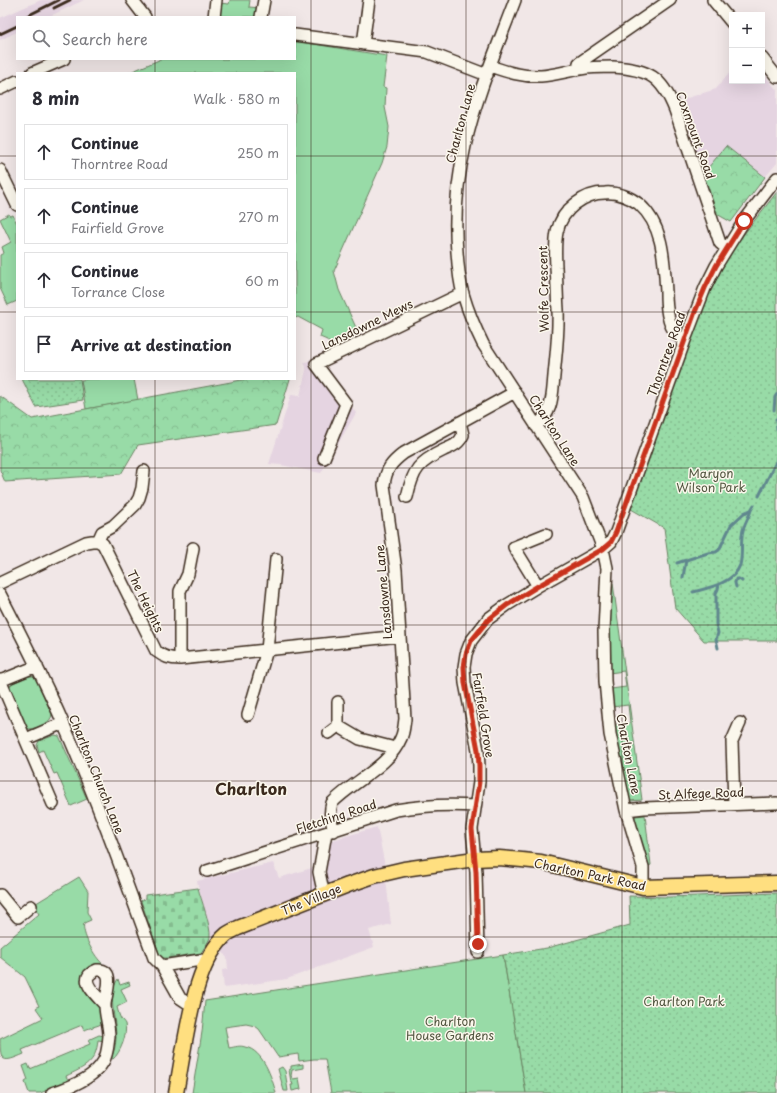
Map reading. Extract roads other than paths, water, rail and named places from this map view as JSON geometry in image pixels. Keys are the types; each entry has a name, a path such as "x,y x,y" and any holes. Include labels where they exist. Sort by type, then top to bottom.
{"main road":[{"name":"Charlton Park Road","path":"475,859 499,858 540,862 643,887 777,883"},
{"name":"The Village","path":"176,1093 193,1004 200,977 214,949 228,933 374,876 404,869 475,859"}],"street":[{"path":"132,0 144,16"},
{"path":"214,16 216,0"},
{"path":"261,16 264,0"},
{"path":"362,44 369,0"},
{"name":"Charlton Lane","path":"515,0 475,110 465,147 458,193 455,230 458,264 463,293 472,323 483,344 582,496 603,549 607,568 604,630 605,681 610,734 626,810 643,868 643,887"},
{"path":"579,69 579,64 670,0"},
{"path":"713,0 729,19"},
{"name":"Coxmount Road","path":"296,35 427,52 489,70 525,75 541,76 559,74 579,69 603,67 640,70 649,74 658,80 670,96 720,243 726,248"},
{"path":"34,72 62,60"},
{"path":"765,62 777,76"},
{"path":"0,89 16,81"},
{"path":"0,170 16,203"},
{"name":"Thorntree Road","path":"603,549 611,542 616,532 705,288 726,248 744,221 777,178"},
{"name":"Wolfe Crescent","path":"536,426 546,416 551,406 553,388 558,332 555,252 556,232 564,215 580,200 598,193 620,194 637,203 651,218 656,226 661,247 667,313 678,335 685,340"},
{"name":"Lansdowne Mews","path":"324,458 346,404 316,364 463,293"},
{"name":"Lansdowne Lane","path":"330,832 332,803 382,764 395,748 401,738 404,728 405,719 396,570 384,485 388,468 404,453 515,392"},
{"path":"407,497 413,476 419,466 425,460 460,441 463,435 460,422"},
{"path":"0,583 86,542 98,541 102,532 113,526 135,505 140,498 144,471"},
{"path":"538,586 514,548 546,534"},
{"name":"The Heights","path":"98,541 103,544 156,651 171,659 400,636"},
{"name":"The Heights","path":"180,659 180,591 188,574 193,548"},
{"name":"Fairfield Grove","path":"478,952 475,859 472,829 479,782 479,766 478,750 465,683 464,667 466,654 471,641 488,620 507,605 603,549"},
{"path":"248,715 267,650 276,559"},
{"name":"Charlton Church Lane","path":"0,594 37,666 63,723 96,802 154,958 162,966 180,998 193,1004"},
{"path":"37,666 0,681 53,804"},
{"path":"338,702 338,726"},
{"path":"26,739 63,723"},
{"path":"734,804 732,741 740,723"},
{"path":"338,726 360,738 395,748"},
{"path":"329,732 338,726"},
{"name":"St Alfege Road","path":"626,810 777,803"},
{"name":"Fletching Road","path":"207,871 396,810 417,806 448,804 475,806"},
{"path":"322,886 319,872 330,832"},
{"path":"0,895 18,917 31,906"},
{"path":"162,966 200,960 207,963"},
{"path":"52,1093 71,1086 88,1077 97,1070 103,1062 106,1054 108,1035 105,1004"}],"waterway":[{"path":"774,410 775,397 777,394"},
{"path":"776,419 777,429"},
{"path":"759,496 777,460"},
{"path":"683,577 686,560 719,550 731,525 744,513 751,510 754,505"},
{"path":"693,592 720,584 737,571 741,561 743,530 751,510"},
{"path":"677,563 686,560"},
{"path":"736,587 736,579 742,581"},
{"path":"718,648 716,639 718,633 716,624 716,593 719,584"}],"railway":[{"path":"27,16 59,0"},
{"path":"54,8 70,0"},
{"path":"0,34 16,26"}],"district":[{"name":"Charlton","path":"251,788"}],"park label":[{"name":"Maryon Wilson Park","path":"711,480"},
{"name":"Charlton Park","path":"684,1001"},
{"name":"Charlton House Gardens","path":"450,1028"}]}
